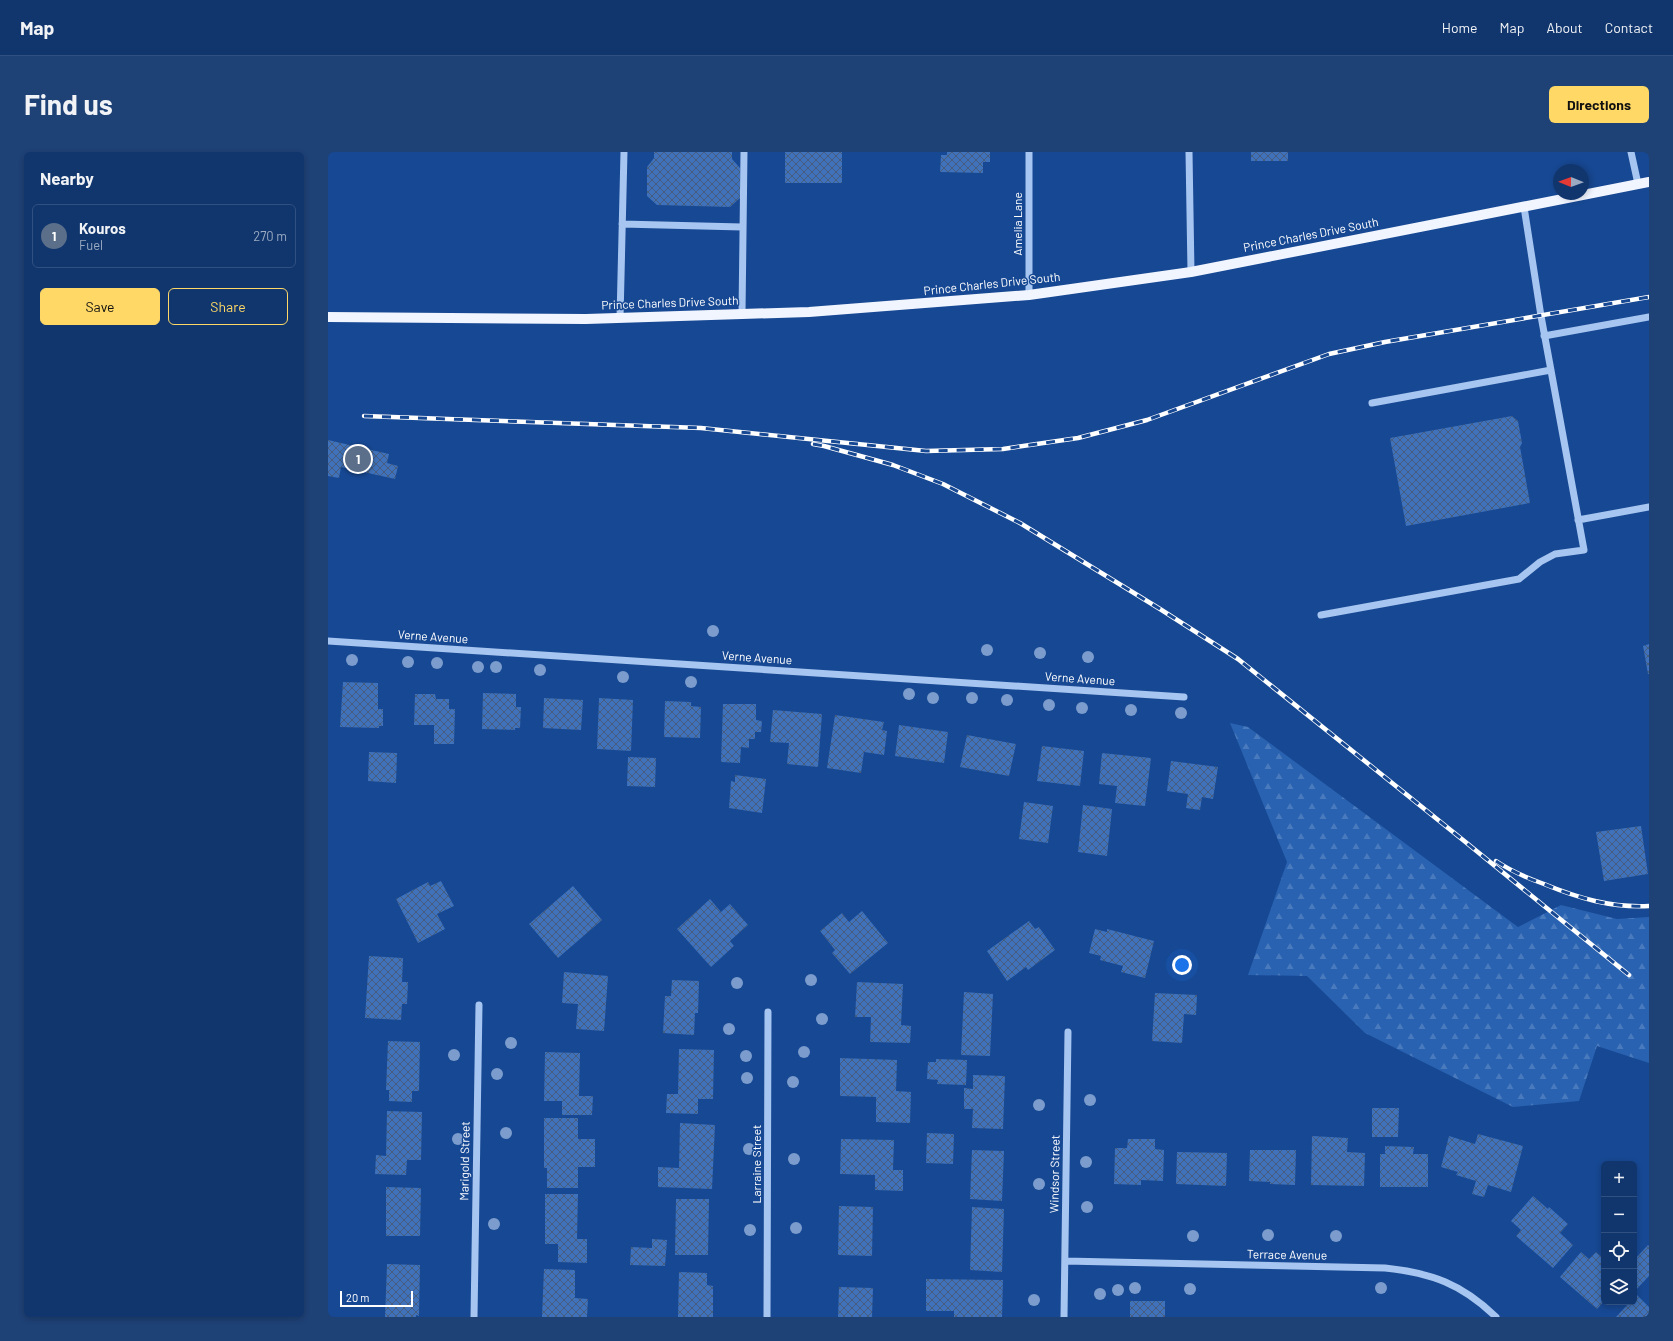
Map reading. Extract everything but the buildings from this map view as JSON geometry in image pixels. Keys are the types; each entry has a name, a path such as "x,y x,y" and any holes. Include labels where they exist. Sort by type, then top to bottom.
{"main road":[{"name":"Prince Charles Drive South","path":"328,317 620,318 810,312 1029,296 1191,272 1649,182"}],"street":[{"path":"620,318 624,152"},
{"path":"742,314 744,152"},
{"name":"Amelia Lane","path":"1029,152 1029,296"},
{"path":"1189,152 1191,272"},
{"path":"1631,152 1638,184"},
{"path":"1320,615 1519,579 1540,562 1555,554 1584,550 1544,336 1524,207"},
{"path":"622,224 742,227"},
{"path":"1544,336 1649,318"},
{"path":"1372,403 1551,370"},
{"path":"1578,520 1649,507"},
{"name":"Verne Avenue","path":"328,641 1184,696"},
{"name":"Marigold Street","path":"474,1317 478,1005"},
{"name":"Larraine Street","path":"767,1317 768,1012"},
{"name":"Windsor Street","path":"1064,1317 1068,1032"},
{"name":"Terrace Avenue","path":"1065,1262 1385,1268 1411,1270 1436,1277 1460,1288 1481,1303 1496,1317"}],"green space":[{"path":"1230,723 1248,727 1518,927 1561,905 1617,919 1649,917 1649,1063 1597,1046 1579,1101 1513,1107 1365,1033 1307,976 1248,975 1287,862"}],"railway":[{"path":"364,416 701,428 926,451 1003,449 1078,438 1147,420 1329,354 1385,342 1649,297"},
{"path":"813,444 893,465 943,484 1020,523 1238,659 1629,975"},
{"path":"1496,861 1525,877 1582,898 1608,904 1649,906"}],"place":[{"name":"Kouros","path":"358,459"}]}
